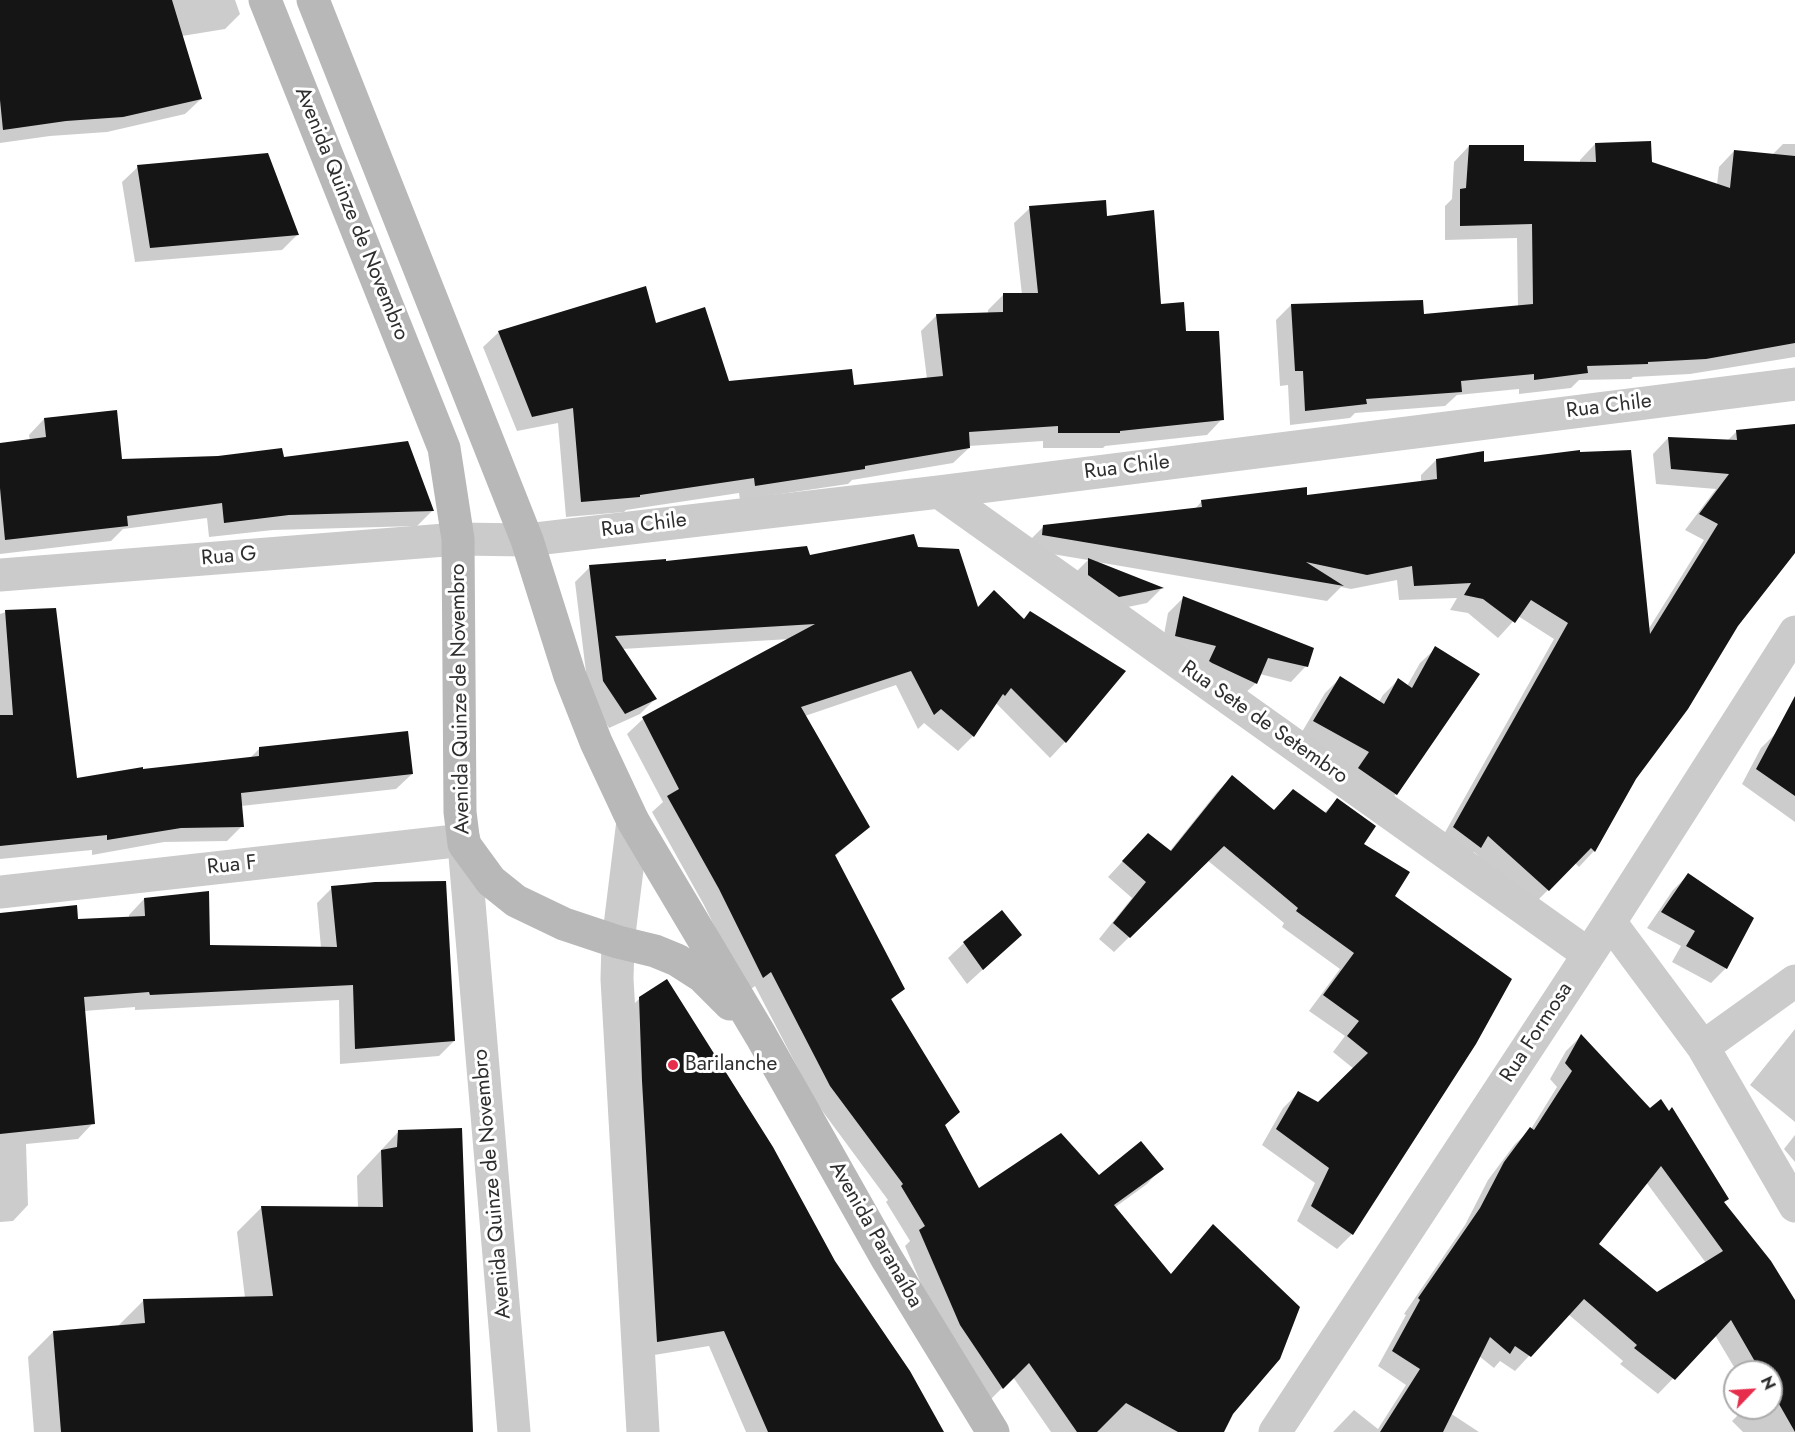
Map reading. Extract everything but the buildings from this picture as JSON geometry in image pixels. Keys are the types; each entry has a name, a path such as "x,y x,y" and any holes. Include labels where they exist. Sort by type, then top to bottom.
{"main road":[{"name":"Avenida Quinze de Novembro","path":"265,0 444,448 458,539 460,812 464,842"},
{"name":"Avenida Quinze de Novembro","path":"313,0 527,540 570,676 596,742 633,821 761,1036"},
{"path":"464,842 491,881 516,901 564,924 618,942 655,951 677,960 702,976 761,1036"},
{"name":"Avenida Paranaíba","path":"761,1036 887,1259 993,1432"}],"street":[{"name":"Rua Chile","path":"458,539 527,540 939,492 1795,384"},
{"name":"Rua Sete de Setembro","path":"939,492 1588,954"},
{"name":"Rua G","path":"0,575 458,539"},
{"name":"Rua Formosa","path":"1275,1432 1610,922 1795,632"},
{"path":"633,821 618,942 618,991 643,1432"},
{"name":"Rua F","path":"0,892 464,842"},
{"name":"Avenida Quinze de Novembro","path":"464,842 514,1432"},
{"path":"1610,922 1703,1047 1795,1206"},
{"path":"1703,1047 1795,981"}],"place":[{"name":"Barilanche","path":"673,1065"}]}
